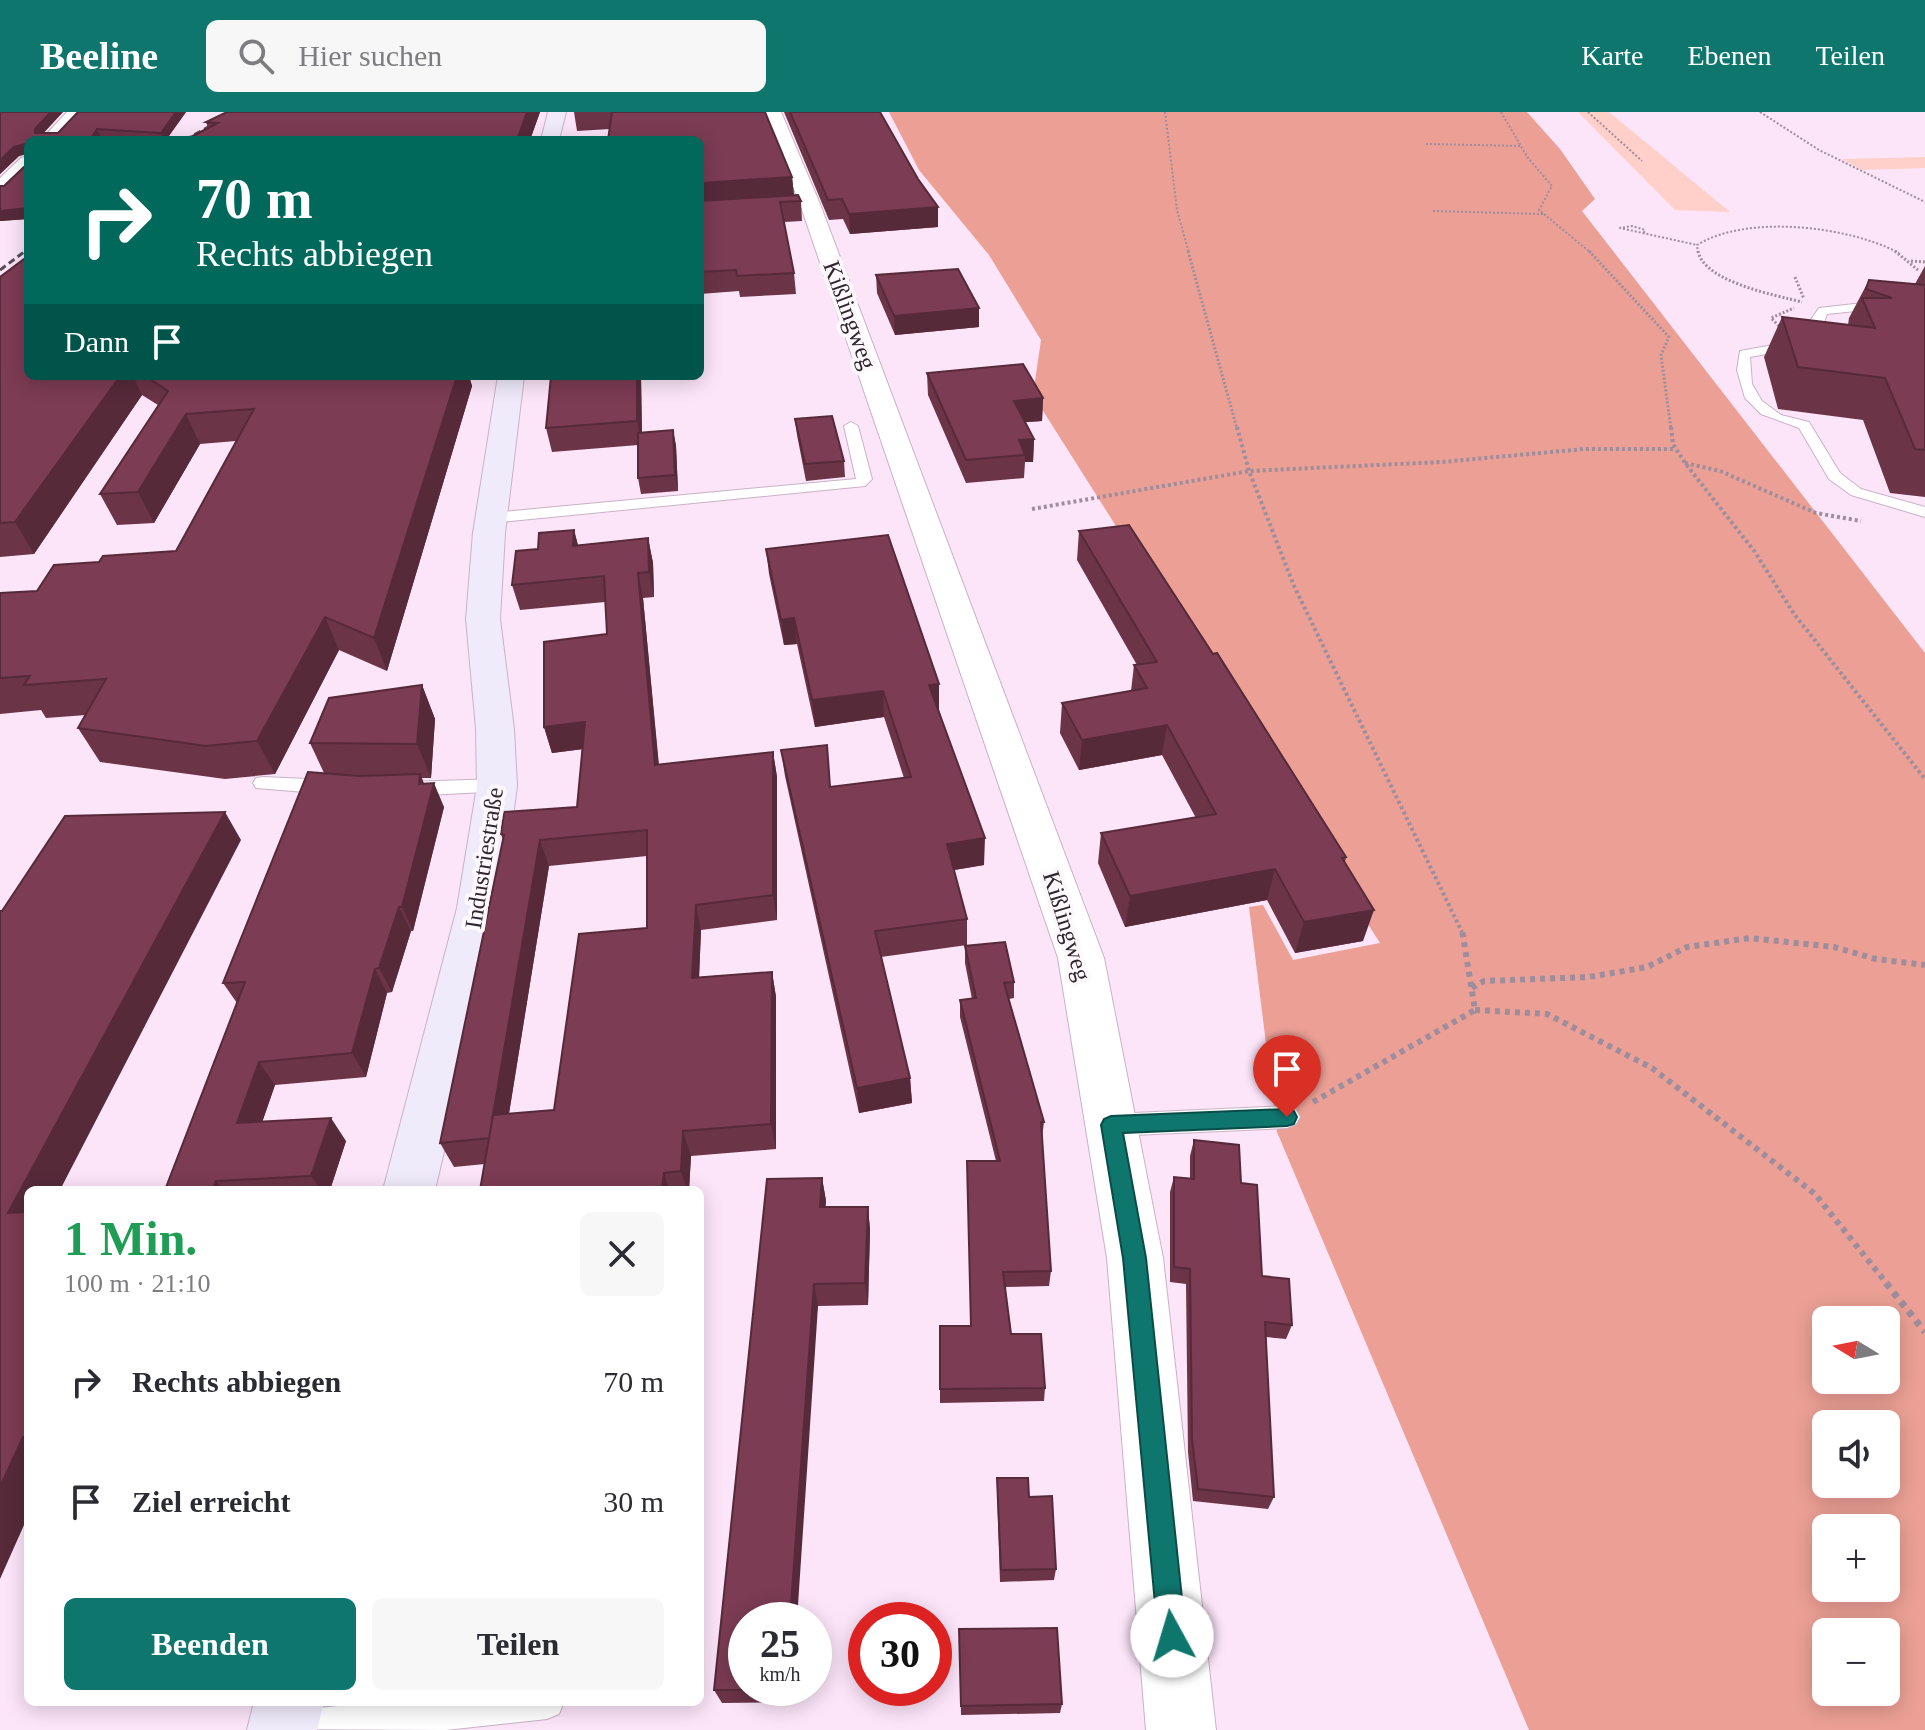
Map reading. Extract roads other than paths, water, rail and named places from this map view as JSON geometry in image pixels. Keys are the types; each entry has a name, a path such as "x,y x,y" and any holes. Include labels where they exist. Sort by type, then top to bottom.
{"street":[{"path":"54,136 77,112"},
{"path":"551,136 557,112"},
{"name":"Kißlingweg","path":"772,112 802,205 1081,958 1135,1258 1181,1730"},
{"path":"0,189 24,166"},
{"name":"Industriestraße","path":"410,1186 479,908 497,786 495,729 483,619 491,518 510,380"},
{"path":"282,1730 288,1706"}],"lane":[{"path":"1881,300 1875,305 1823,311 1816,321 1813,337 1805,343 1757,349 1744,354 1743,362 1753,403 1761,412 1779,420 1804,425 1834,476 1856,492 1916,506"},
{"path":"491,518 860,483 865,479 851,426"},
{"path":"263,783 355,789"},
{"path":"384,789 497,786"},
{"path":"1111,1125 1287,1117"},
{"path":"282,1730 509,1706"}],"railway":[{"path":"192,136 235,112"},
{"path":"0,270 24,252"}]}
